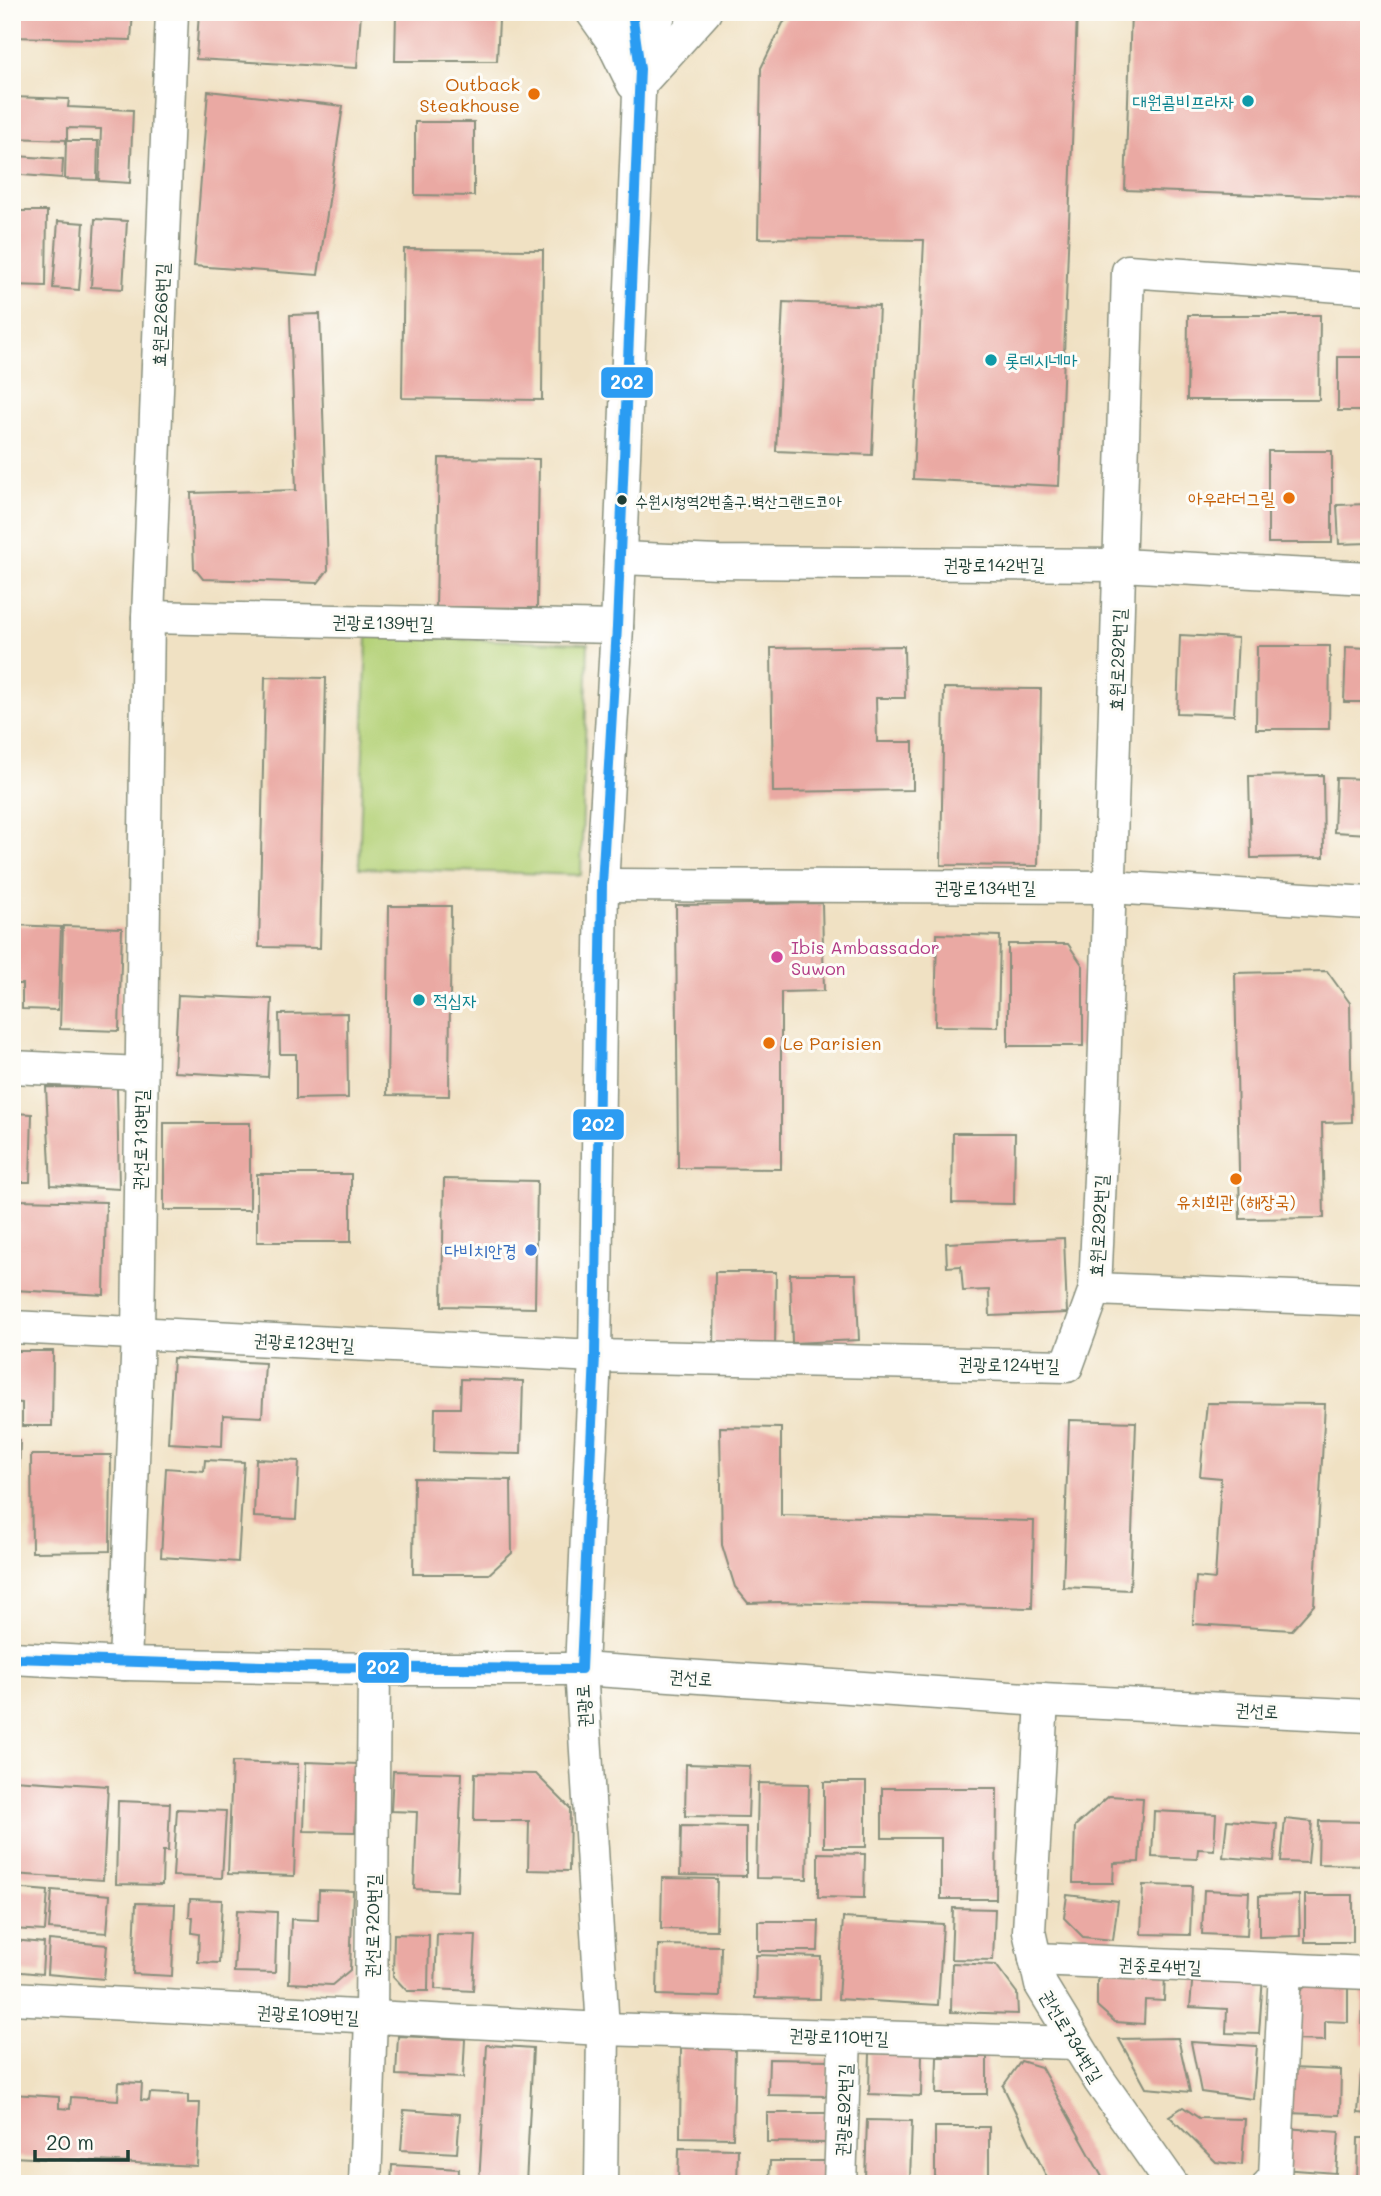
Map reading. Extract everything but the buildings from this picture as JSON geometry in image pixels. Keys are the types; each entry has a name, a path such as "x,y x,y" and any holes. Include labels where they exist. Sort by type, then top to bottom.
{"street":[{"name":"효원로266번길","path":"148,617 172,12"},
{"path":"593,12 639,83"},
{"name":"권광로","path":"601,2184 603,2029 581,1670 595,1356 602,885 617,627 639,83 632,12"},
{"path":"639,83 660,12"},
{"path":"639,83 705,12"},
{"name":"효원로292번길","path":"1095,1289 1128,271 1369,288"},
{"name":"권광로142번길","path":"620,558 719,562 1120,565 1369,578"},
{"name":"권광로139번길","path":"148,617 617,627"},
{"name":"권선로713번길","path":"125,1664 138,1334 148,617"},
{"name":"권광로134번길","path":"602,885 1110,887 1369,904"},
{"path":"12,1067 141,1073"},
{"path":"1095,1289 1369,1300"},
{"name":"권광로124번길","path":"595,1356 1068,1366 1095,1289"},
{"name":"권광로123번길","path":"12,1327 595,1356"},
{"name":"권선로","path":"12,1658 125,1664 581,1670 1042,1700 1369,1716"},
{"name":"권선로720번길","path":"365,2184 371,2017 374,1669"},
{"name":"권선로734번길","path":"1042,1700 1029,1931 1041,1985 1099,2080 1172,2184"},
{"name":"권중로4번길","path":"1035,1959 1369,1973"},
{"path":"1269,2184 1275,2178 1285,1970"},
{"name":"권광로109번길","path":"12,1998 603,2029"},
{"name":"권광로110번길","path":"603,2029 1076,2043"},
{"name":"권광로92번길","path":"840,2184 845,2036"}],"green space":[{"path":"367,636 588,643 581,875 359,868"}],"transit line":[{"name":"202","path":"12,1658 296,1667 581,1669 595,1356 602,885 617,627 640,69 632,12"}],"place":[{"name":"Outback Steakhouse","path":"534,94"},
{"name":"대원콤비프라자","path":"1248,101"},
{"name":"롯데시네마","path":"991,360"},
{"name":"아우라더그릴","path":"1289,498"},
{"name":"수원시청역2번출구.벽산그랜드코아","path":"622,500"},
{"name":"Ibis Ambassador Suwon","path":"777,957"},
{"name":"적십자","path":"419,1000"},
{"name":"Le Parisien","path":"769,1043"},
{"name":"유치회관 (해장국)","path":"1236,1179"},
{"name":"다비치안경","path":"531,1250"}]}
